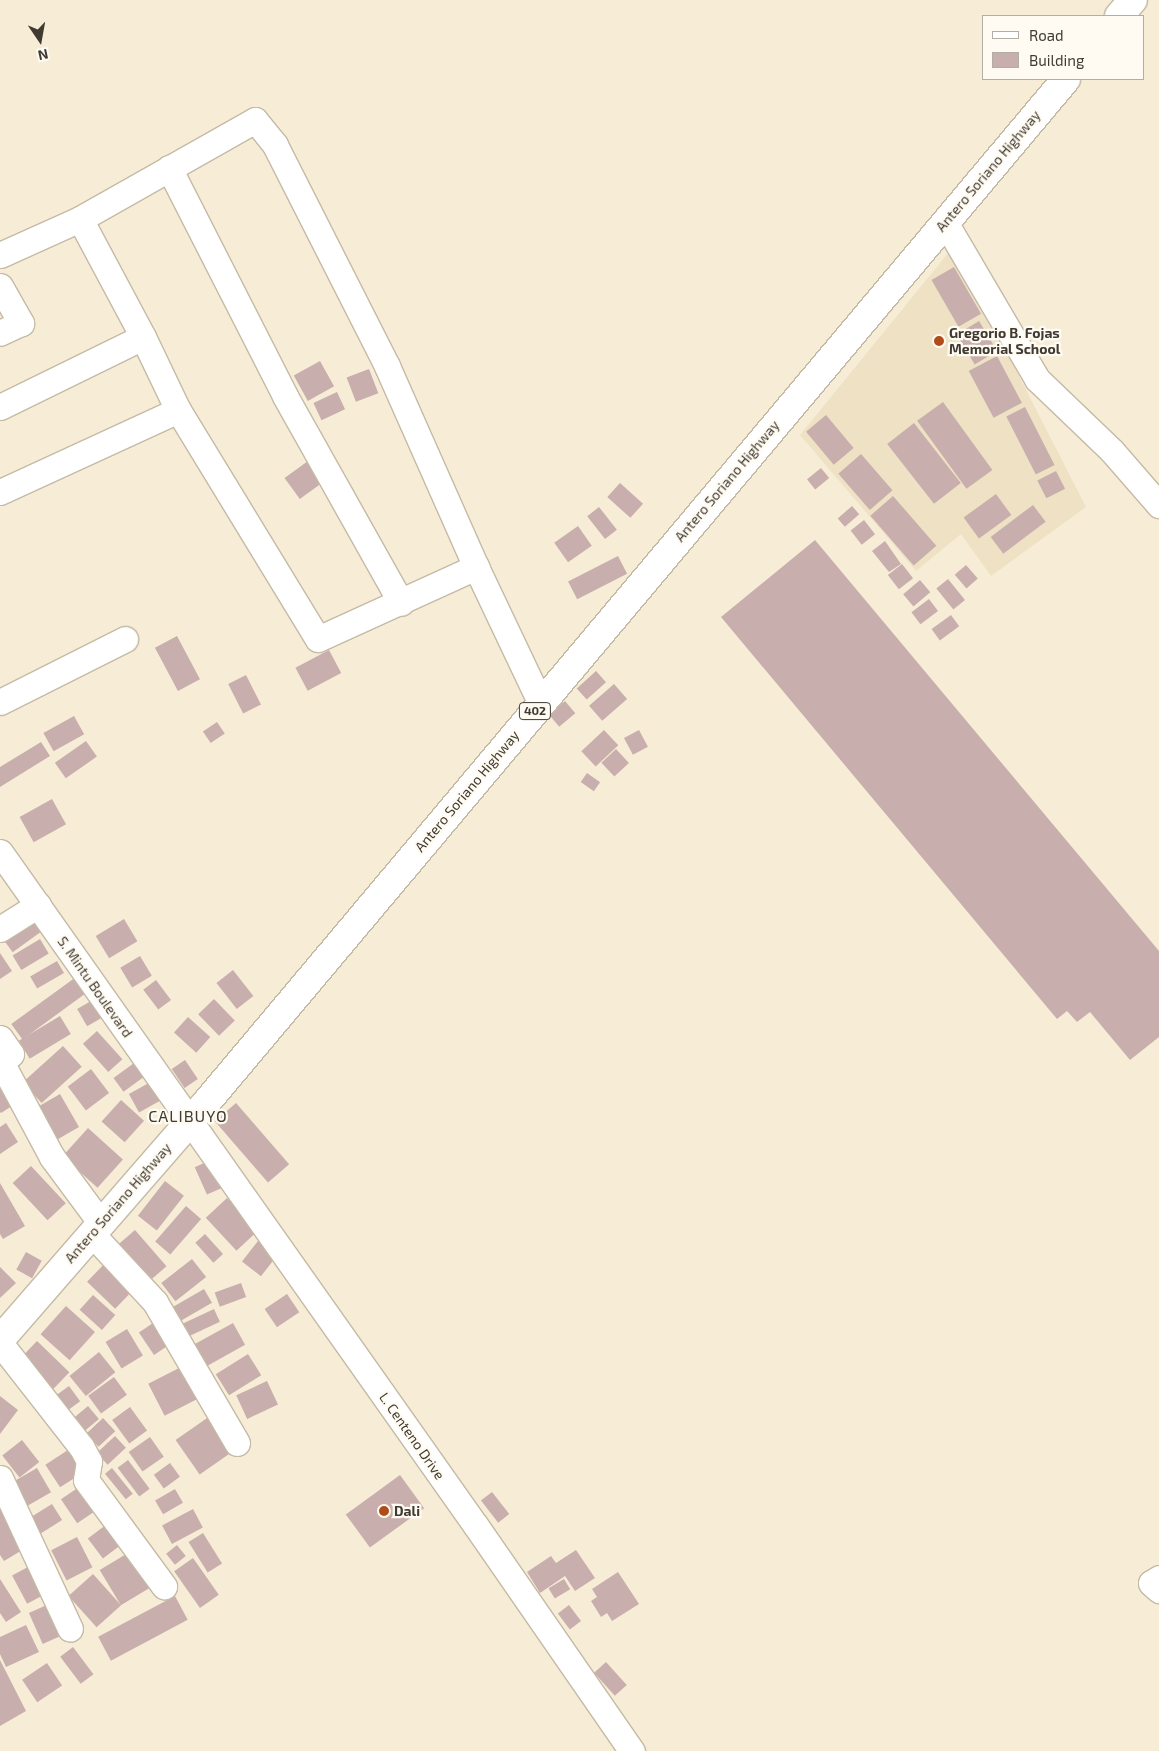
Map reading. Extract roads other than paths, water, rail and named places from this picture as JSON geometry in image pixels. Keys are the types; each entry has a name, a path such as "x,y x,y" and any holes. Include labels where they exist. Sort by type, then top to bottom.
{"main road":[{"path":"1120,15 1133,0"},
{"name":"Antero Soriano Highway","path":"0,1342 96,1228 190,1122 1065,80"}],"street":[{"path":"0,255 80,219 255,120 275,145 387,366 476,567 541,704"},
{"path":"169,168 285,396 401,603"},
{"path":"80,219 143,337 178,410 318,639 401,603 476,567"},
{"path":"945,222 1037,379 1112,451 1159,505"},
{"path":"0,286 21,323 0,333"},
{"path":"0,407 143,337"},
{"path":"0,492 178,410"},
{"path":"0,702 125,639"},
{"name":"S. Mintu Boulevard","path":"0,852 190,1122"},
{"path":"0,929 38,905"},
{"path":"0,1038 11,1054 1,1062 52,1157 96,1228 154,1302 237,1443"},
{"name":"L. Centeno Drive","path":"190,1122 632,1751"},
{"path":"0,1342 82,1448 89,1461 86,1480 164,1586"},
{"path":"0,1478 70,1628"},
{"path":"1159,1578 1152,1584 1159,1590"}],"place":[{"name":"Gregorio B. Fojas Memorial School","path":"939,341"},
{"name":"Dali","path":"384,1511"}],"district":[{"name":"CALIBUYO","path":"188,1116"}]}
